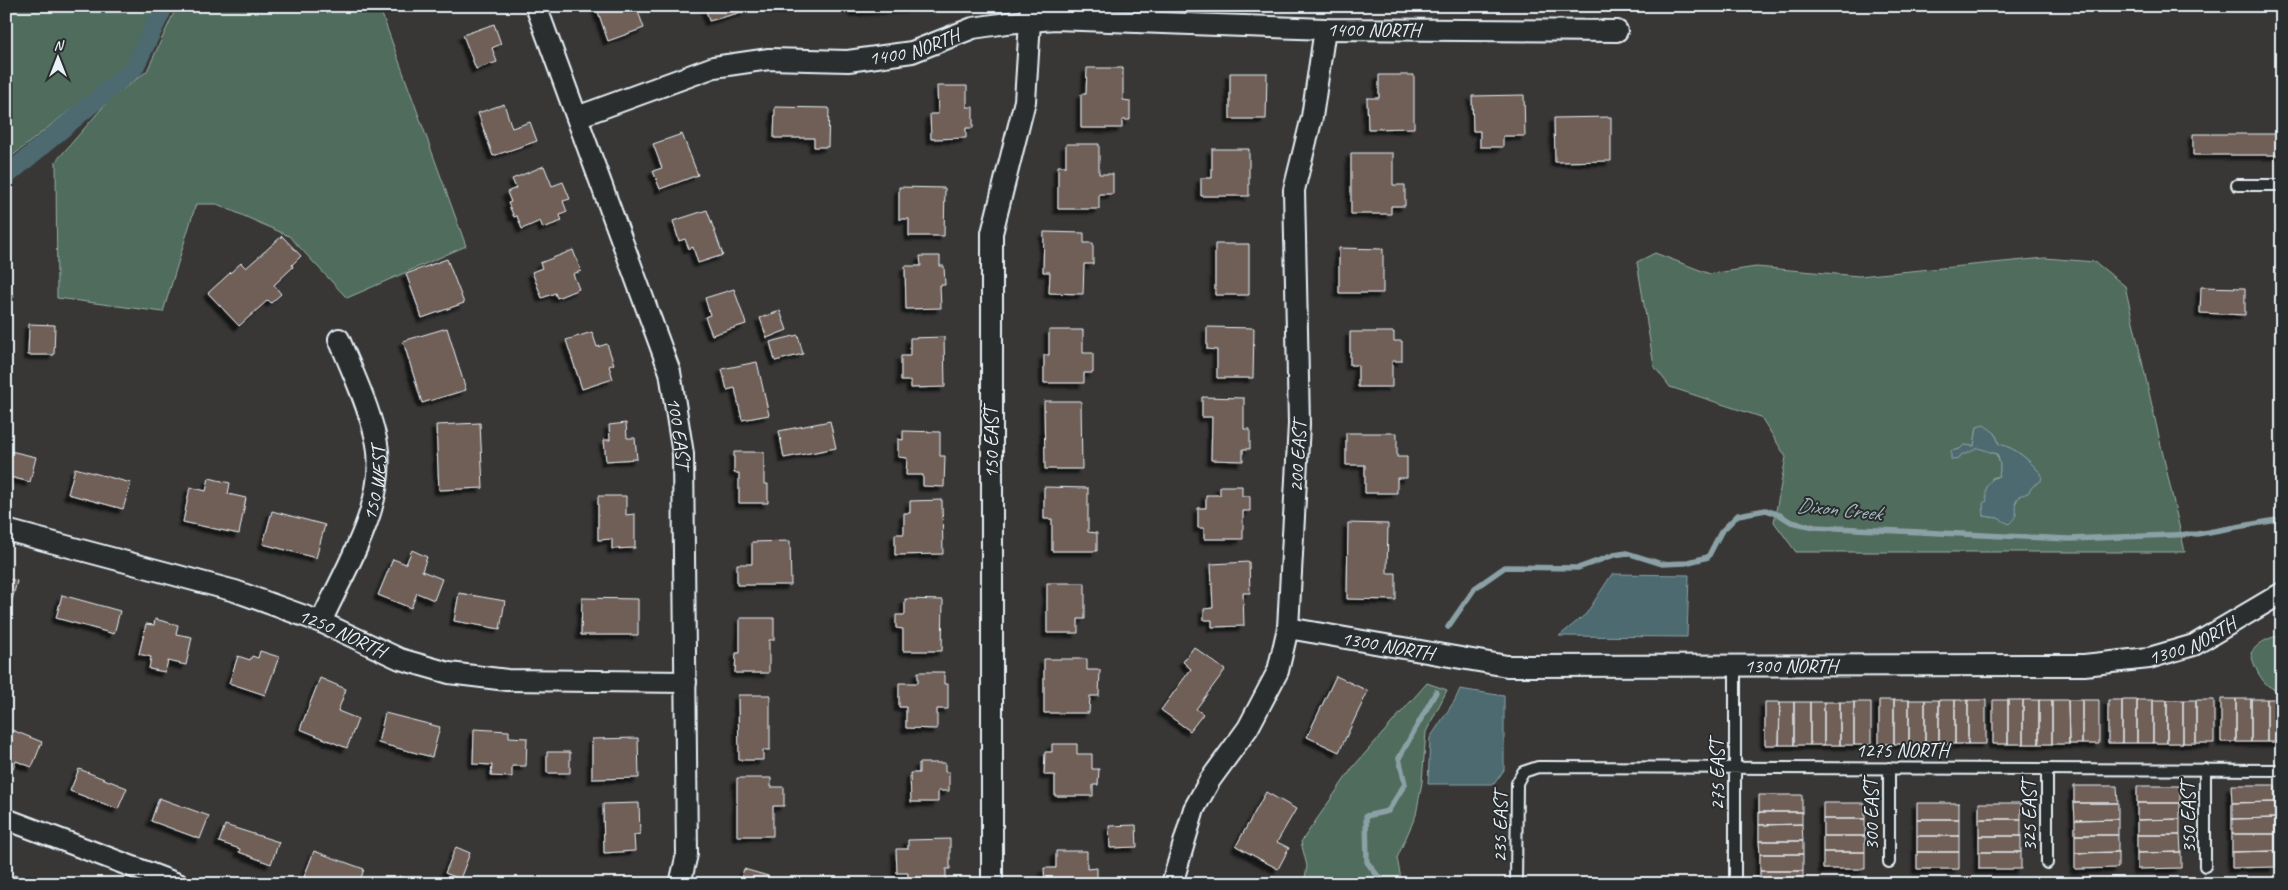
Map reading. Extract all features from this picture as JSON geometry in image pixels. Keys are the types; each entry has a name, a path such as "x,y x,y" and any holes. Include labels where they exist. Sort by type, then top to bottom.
{"street":[{"name":"100 EAST","path":"536,6 670,372 678,413 684,454 687,854 680,884"},
{"name":"1400 NORTH","path":"577,117 714,67 769,59 848,61 912,52 973,28 1031,14 1055,20 1325,29 1617,32"},
{"name":"150 EAST","path":"992,884 992,233 1025,102 1031,14"},
{"name":"200 EAST","path":"1172,884 1198,802 1210,780 1248,728 1278,671 1288,628 1299,424 1294,190 1312,117 1325,29"},
{"name":"150 WEST","path":"320,622 371,512 378,474 376,437 359,387 339,339"},
{"name":"1250 NORTH","path":"6,530 235,591 320,622 400,659 448,673 506,680 686,682"},
{"name":"1300 NORTH","path":"1288,628 1507,666 2084,665 2148,658 2194,645 2280,597"},
{"path":"6,819 178,884"}],"lane":[{"path":"2237,185 2282,184"},
{"name":"275 EAST","path":"1735,666 1735,884"},
{"name":"1275 NORTH","path":"1523,772 1538,767 2282,770"},
{"name":"300 EAST","path":"1889,768 1889,862"},
{"name":"325 EAST","path":"2047,769 2047,864"},
{"name":"350 EAST","path":"2205,770 2205,866"},
{"name":"235 EAST","path":"1516,884 1517,783 1523,772"}],"green space":[{"path":"6,6 156,6 129,63 6,161"},
{"path":"177,6 379,6 466,246 347,298 289,236 217,204 196,204 163,312 57,298 56,161 109,100 147,71"},
{"path":"1655,253 1710,274 1756,267 1859,276 2045,258 2095,262 2125,286 2185,552 1796,552 1774,522 1786,457 1761,417 1670,387 1654,366 1637,262","holes":["1977,427 1995,433 1999,444 2018,452 2042,475 2019,496 2015,504 1998,518 1984,516 1992,478 1999,476 2000,465 1996,454 1978,447 1962,454 1951,451 1974,446"]},
{"path":"2278,636 2282,639 2282,689 2270,687 2265,683 2257,671 2251,653 2263,642"},
{"path":"1427,683 1447,690 1426,732 1422,782 1416,815 1397,858 1402,884 1304,884 1307,866 1301,842 1353,767"}],"water":[{"path":"1984,425 1995,433 1999,444 2018,452 2042,475 2041,481 2033,486 2028,493 2019,496 2015,504 2016,515 2009,524 1998,518 1984,516 1983,503 1987,501 1987,486 1999,476 2000,465 1997,454 1978,448 1962,454 1958,460 1951,459 1951,451 1960,449 1964,445 1974,446 1977,427"},
{"path":"1612,574 1689,575 1687,637 1559,636 1586,614"},
{"path":"1460,689 1504,696 1504,770 1494,784 1428,784 1430,738"}],"building":[{"path":"596,6 636,6 644,28 608,41"},
{"path":"705,6 744,6 746,11 709,21"},
{"path":"853,6 912,6 912,8 853,12"},
{"path":"494,24 501,44 492,48 497,62 476,69 463,35"},
{"path":"1087,68 1123,68 1123,100 1130,101 1130,120 1122,120 1122,128 1081,128 1081,94 1086,94"},
{"path":"1230,73 1267,73 1266,119 1230,119"},
{"path":"1379,75 1414,75 1414,128 1368,129 1367,98 1379,98"},
{"path":"937,86 967,86 967,107 973,107 973,128 966,128 966,138 931,139 930,114 938,114"},
{"path":"1524,95 1525,136 1503,136 1503,147 1480,147 1480,131 1473,131 1472,96"},
{"path":"504,104 512,128 530,122 537,141 493,156 478,113"},
{"path":"775,107 829,108 828,147 814,147 814,138 774,138"},
{"path":"1611,117 1611,161 1555,162 1554,118"},
{"path":"682,134 698,175 660,189 653,171 662,168 653,144"},
{"path":"2193,134 2282,134 2282,155 2193,155"},
{"path":"1066,144 1099,144 1099,174 1113,174 1113,194 1099,194 1099,209 1058,209 1058,166 1066,166"},
{"path":"1212,149 1249,149 1249,196 1201,196 1201,178 1212,178"},
{"path":"1351,153 1393,153 1393,185 1405,185 1405,206 1391,206 1391,214 1351,214"},
{"path":"544,166 552,186 563,182 570,199 563,201 567,212 560,215 562,221 543,228 540,221 522,229 517,216 514,217 508,203 511,202 507,192 516,188 512,179"},
{"path":"899,187 945,188 944,236 909,236 909,219 899,219"},
{"path":"707,210 723,255 698,263 693,247 689,249 685,239 679,241 673,221"},
{"path":"1044,232 1084,233 1084,243 1093,243 1093,264 1084,264 1083,294 1049,293 1050,272 1043,272"},
{"path":"2282,235 2282,257 2281,257"},
{"path":"282,236 301,256 292,265 293,267 274,285 281,294 271,303 268,300 239,326 208,293 241,263 246,268"},
{"path":"1215,244 1249,244 1249,295 1215,295"},
{"path":"1339,248 1383,249 1383,293 1339,293"},
{"path":"573,250 581,271 573,274 579,289 557,298 555,293 542,298 532,272 542,268 540,263"},
{"path":"920,256 940,256 940,266 944,266 945,285 940,285 941,308 906,309 905,266 921,266"},
{"path":"447,259 464,303 422,318 406,274"},
{"path":"6,281 14,297 6,301"},
{"path":"2201,287 2245,288 2245,315 2200,313"},
{"path":"734,289 746,324 712,335 705,317 710,315 705,298"},
{"path":"780,311 787,330 767,338 760,318"},
{"path":"29,324 55,325 54,355 28,355"},
{"path":"1207,327 1254,328 1253,378 1217,378 1217,350 1207,349"},
{"path":"447,328 466,390 422,403 403,341"},
{"path":"1049,330 1083,330 1083,353 1093,353 1093,373 1084,373 1084,383 1044,383 1044,355 1049,355"},
{"path":"592,332 597,347 607,344 614,364 609,366 613,379 582,389 566,340"},
{"path":"1350,332 1394,332 1394,341 1402,341 1402,361 1392,361 1392,387 1358,387 1358,365 1350,365"},
{"path":"798,335 803,354 775,361 770,342"},
{"path":"944,337 945,387 911,388 911,381 901,381 901,356 910,356 910,338"},
{"path":"757,362 769,415 742,420 735,388 727,390 722,369"},
{"path":"1202,397 1244,398 1244,429 1250,429 1250,449 1243,449 1243,461 1211,460 1212,417 1202,417"},
{"path":"1044,401 1081,401 1082,469 1045,469"},
{"path":"830,421 836,448 784,458 779,431"},
{"path":"480,423 483,488 439,490 436,425"},
{"path":"626,423 627,438 635,438 637,459 606,461 604,440 610,440 609,425"},
{"path":"903,431 940,432 940,456 945,456 944,487 923,486 923,475 906,475 907,458 898,457 898,439 903,440"},
{"path":"1346,433 1397,433 1397,457 1407,457 1407,478 1397,478 1397,493 1365,493 1365,465 1346,465"},
{"path":"6,450 36,457 30,482 6,476"},
{"path":"734,452 764,452 764,484 768,484 768,503 739,503 739,473 734,473"},
{"path":"75,468 131,483 123,509 68,494"},
{"path":"209,478 230,483 228,494 246,498 239,534 183,522 190,487 206,491"},
{"path":"1220,486 1242,486 1242,496 1250,496 1250,511 1243,511 1243,539 1204,539 1204,528 1198,528 1198,508 1206,508 1206,495 1220,495"},
{"path":"1044,487 1088,488 1088,532 1097,533 1097,551 1052,551 1052,519 1044,519"},
{"path":"598,496 626,496 626,515 635,514 635,548 612,549 612,539 598,540"},
{"path":"942,500 943,554 895,555 895,534 904,534 904,513 910,513 910,501"},
{"path":"272,511 325,525 316,558 263,544"},
{"path":"1348,523 1388,524 1387,573 1396,573 1396,600 1347,599"},
{"path":"790,541 791,585 737,585 737,564 752,564 752,542"},
{"path":"412,550 427,557 422,571 442,579 434,600 417,593 411,608 378,595 393,559 406,564"},
{"path":"1249,562 1250,593 1243,593 1244,626 1212,627 1212,620 1204,620 1204,609 1213,608 1211,564"},
{"path":"6,578 17,581 10,608 6,607"},
{"path":"1047,583 1085,583 1085,619 1078,619 1078,633 1047,633"},
{"path":"459,593 505,601 500,629 454,621"},
{"path":"62,595 120,611 114,634 56,618"},
{"path":"582,598 638,599 638,635 581,635"},
{"path":"905,599 943,600 942,651 903,651 903,629 896,628 896,615 905,615"},
{"path":"740,618 774,618 774,640 769,640 769,673 735,673 736,653 740,653"},
{"path":"155,619 178,625 176,634 192,637 186,665 168,661 165,672 149,669 151,657 139,654 146,624 154,625"},
{"path":"1194,647 1225,670 1196,709 1203,714 1190,731 1161,710 1191,669 1183,662"},
{"path":"260,651 279,657 265,695 229,683 238,656 250,660 252,656 258,658"},
{"path":"1044,659 1087,659 1087,670 1100,670 1099,696 1090,696 1089,713 1044,713"},
{"path":"918,672 944,672 944,684 948,684 948,709 937,709 937,729 906,728 906,707 899,707 899,683 918,683"},
{"path":"1336,676 1368,691 1339,752 1307,737"},
{"path":"320,678 346,689 338,711 358,719 347,748 300,729"},
{"path":"738,695 770,695 770,750 763,750 763,760 739,760"},
{"path":"2221,699 2236,699 2236,742 2221,742"},
{"path":"2236,699 2251,699 2251,742 2236,742"},
{"path":"2251,699 2267,699 2267,742 2251,742"},
{"path":"2267,699 2281,699 2281,742 2267,742"},
{"path":"2282,699 2282,742 2281,742"},
{"path":"1879,700 1894,700 1894,744 1879,744"},
{"path":"1894,700 1909,700 1909,744 1894,744"},
{"path":"1909,700 1925,700 1925,744 1909,744"},
{"path":"1925,700 1939,700 1939,744 1925,744"},
{"path":"1939,700 1955,700 1955,744 1939,744"},
{"path":"1955,700 1968,700 1968,744 1955,744"},
{"path":"1968,700 1986,700 1986,744 1968,744"},
{"path":"1993,700 2008,700 2008,744 1993,744"},
{"path":"2008,700 2023,700 2023,744 2008,744"},
{"path":"2023,700 2039,700 2039,744 2023,744"},
{"path":"2039,700 2052,700 2052,744 2039,744"},
{"path":"2052,700 2068,700 2069,744 2052,744"},
{"path":"2068,700 2082,700 2082,744 2069,744"},
{"path":"2082,700 2099,700 2099,744 2082,744"},
{"path":"2108,700 2122,700 2122,743 2108,743"},
{"path":"2122,700 2137,700 2137,743 2122,743"},
{"path":"2137,700 2153,700 2153,743 2137,743"},
{"path":"2153,700 2167,700 2167,743 2153,743"},
{"path":"2167,700 2183,700 2183,743 2167,743"},
{"path":"2183,700 2196,700 2196,743 2183,743"},
{"path":"2196,700 2214,700 2214,743 2196,743"},
{"path":"1765,702 1780,702 1779,745 1765,745"},
{"path":"1780,702 1794,702 1794,745 1779,745"},
{"path":"1794,702 1810,702 1810,745 1794,745"},
{"path":"1810,702 1824,702 1824,745 1810,745"},
{"path":"1824,702 1840,702 1840,745 1824,745"},
{"path":"1840,702 1854,702 1854,745 1840,745"},
{"path":"1854,702 1871,702 1871,745 1854,745"},
{"path":"385,713 440,727 432,757 378,743"},
{"path":"7,728 42,742 32,767 16,761 13,769 6,767"},
{"path":"474,729 509,731 509,737 527,738 526,766 512,766 512,777 491,776 492,765 473,764"},
{"path":"638,738 639,778 592,779 592,739"},
{"path":"1052,744 1077,744 1077,754 1092,754 1092,769 1099,769 1098,785 1093,785 1093,796 1055,796 1055,775 1044,775 1045,752 1052,752"},
{"path":"547,752 570,752 570,773 547,773"},
{"path":"919,763 945,763 945,772 949,772 949,791 938,791 938,802 911,802 910,773 919,773"},
{"path":"79,769 127,788 118,809 70,791"},
{"path":"737,778 771,778 771,787 784,787 784,806 773,806 773,836 737,836"},
{"path":"2231,785 2275,785 2275,802 2232,803"},
{"path":"2074,786 2117,786 2118,803 2074,803"},
{"path":"2137,786 2180,786 2180,803 2137,803"},
{"path":"1266,792 1296,809 1277,842 1289,848 1278,869 1236,846"},
{"path":"1759,795 1802,795 1802,812 1759,812"},
{"path":"159,798 209,816 200,839 151,821"},
{"path":"2275,802 2275,818 2232,819 2232,803"},
{"path":"639,803 640,834 634,835 635,851 604,853 603,804"},
{"path":"1823,803 1865,803 1865,819 1823,819"},
{"path":"1917,803 1959,803 1959,819 1917,819"},
{"path":"1979,803 2021,803 2021,819 1979,819"},
{"path":"2074,803 2118,803 2118,819 2075,820"},
{"path":"2137,803 2180,803 2180,819 2137,820"},
{"path":"1759,812 1802,812 1802,824 1759,825"},
{"path":"2275,818 2275,834 2232,834 2232,819"},
{"path":"1823,819 1865,819 1865,836 1823,836"},
{"path":"1917,819 1959,819 1959,836 1917,836"},
{"path":"1979,819 2021,819 2021,836 1979,836"},
{"path":"2118,819 2118,835 2075,835 2075,820"},
{"path":"2180,819 2180,835 2137,835 2137,820"},
{"path":"1802,824 1803,841 1759,841 1759,825"},
{"path":"225,825 279,842 271,864 239,852 240,849 219,842"},
{"path":"1136,825 1137,847 1110,848 1109,826"},
{"path":"2232,834 2275,834 2275,851 2232,852"},
{"path":"2075,835 2118,835 2118,852 2075,853"},
{"path":"2137,835 2180,835 2181,852 2137,853"},
{"path":"1823,836 1865,836 1865,852 1823,852"},
{"path":"1917,836 1959,836 1959,852 1917,852"},
{"path":"1979,836 2021,836 2021,852 1979,852"},
{"path":"950,839 950,869 946,869 946,884 908,884 908,873 897,873 896,849 908,849 908,840"},
{"path":"1759,841 1803,841 1803,854 1760,854"},
{"path":"456,847 470,853 460,879 445,873"},
{"path":"314,851 364,869 359,884 323,884 304,877"},
{"path":"1056,851 1087,851 1087,869 1097,868 1097,884 1045,884 1044,868 1056,868"},
{"path":"2275,851 2275,867 2232,868 2232,852"},
{"path":"1823,852 1865,852 1865,869 1823,869"},
{"path":"1917,852 1959,852 1959,869 1917,869"},
{"path":"1979,852 2021,852 2021,869 1979,869"},
{"path":"2118,852 2118,868 2075,869 2075,853"},
{"path":"2181,852 2181,868 2137,869 2137,853"},
{"path":"1760,854 1803,854 1803,871 1760,871"},
{"path":"744,869 768,876 766,884 739,884"},
{"path":"1760,871 1803,871 1803,883 1760,884"},
{"path":"14,875 38,883 6,884 6,881 11,882"},
{"path":"399,876 418,884 396,884"}],"waterway":[{"path":"6,176 134,68 164,6"},
{"name":"Dixon Creek","path":"1448,627 1475,588 1505,567 1578,568 1614,555 1627,553 1662,564 1685,563 1708,557 1721,532 1738,515 1766,510 1780,515 1791,522 1815,527 2069,539 2197,534 2282,519"},
{"name":"Dixon Creek","path":"1384,884 1367,862 1366,816 1388,811 1405,784 1399,758 1436,692"}]}
